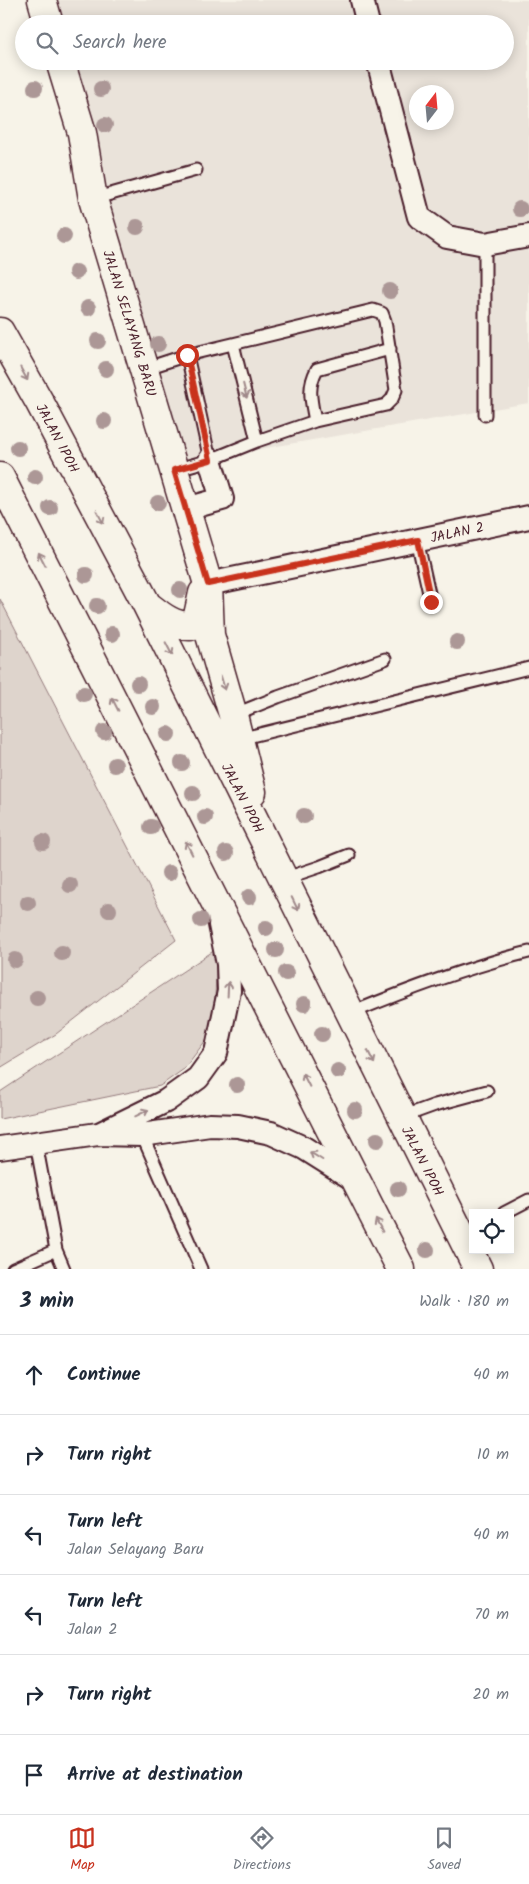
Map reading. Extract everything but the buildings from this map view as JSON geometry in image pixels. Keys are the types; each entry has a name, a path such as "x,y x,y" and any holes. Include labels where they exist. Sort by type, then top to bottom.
{"main road":[{"path":"42,0 46,15"},
{"name":"JALAN SELAYANG BARU","path":"63,70 82,133 93,200 208,584 210,635 236,727 264,841"},
{"name":"JALAN IPOH","path":"0,332 40,403 147,606 402,1117 467,1232 478,1269"},
{"path":"0,477 401,1269"},
{"path":"147,606 179,626 190,626 196,620 201,597 208,584"}],"street":[{"path":"362,0 366,15"},
{"path":"380,70 419,217 447,237 485,244 529,236"},
{"path":"186,509 222,499 210,460"},
{"name":"JALAN 2","path":"208,584 529,517"},
{"path":"98,1134 166,1101 198,1078 216,1053 229,991 228,964 211,892"},
{"path":"0,1148 98,1134 142,1135 210,1125 238,1126 271,1133 304,1148 358,1182"}],"lane":[{"path":"93,200 196,170"},
{"path":"485,244 485,416"},
{"path":"144,369 187,355 373,310 382,313 386,321 396,390 392,400 386,405 315,420 210,460 174,470"},
{"path":"233,344 257,441"},
{"path":"315,420 310,392 311,381 317,369 390,349"},
{"path":"187,355 210,460"},
{"path":"418,540 431,602"},
{"path":"236,727 278,697 385,659"},
{"path":"236,727 529,668"},
{"path":"283,879 350,855"},
{"path":"349,1013 412,988 529,952"},
{"path":"402,1117 435,1105 487,1091"},
{"path":"142,1135 201,1269"},
{"path":"36,1143 56,1250 64,1269"},
{"path":"512,1209 529,1200"},
{"path":"13,1269 56,1250"}],"shaded area":[{"path":"31,0 529,0 529,403 161,466 75,142 53,70 514,70 514,15 36,15"},
{"path":"0,599 176,940 56,1034 0,1068"},
{"path":"215,950 215,999 209,1036 184,1069 160,1086 0,1119 0,1092"}],"route":[{"path":"187,355 210,460 174,470 208,584 418,540 431,602"}]}
